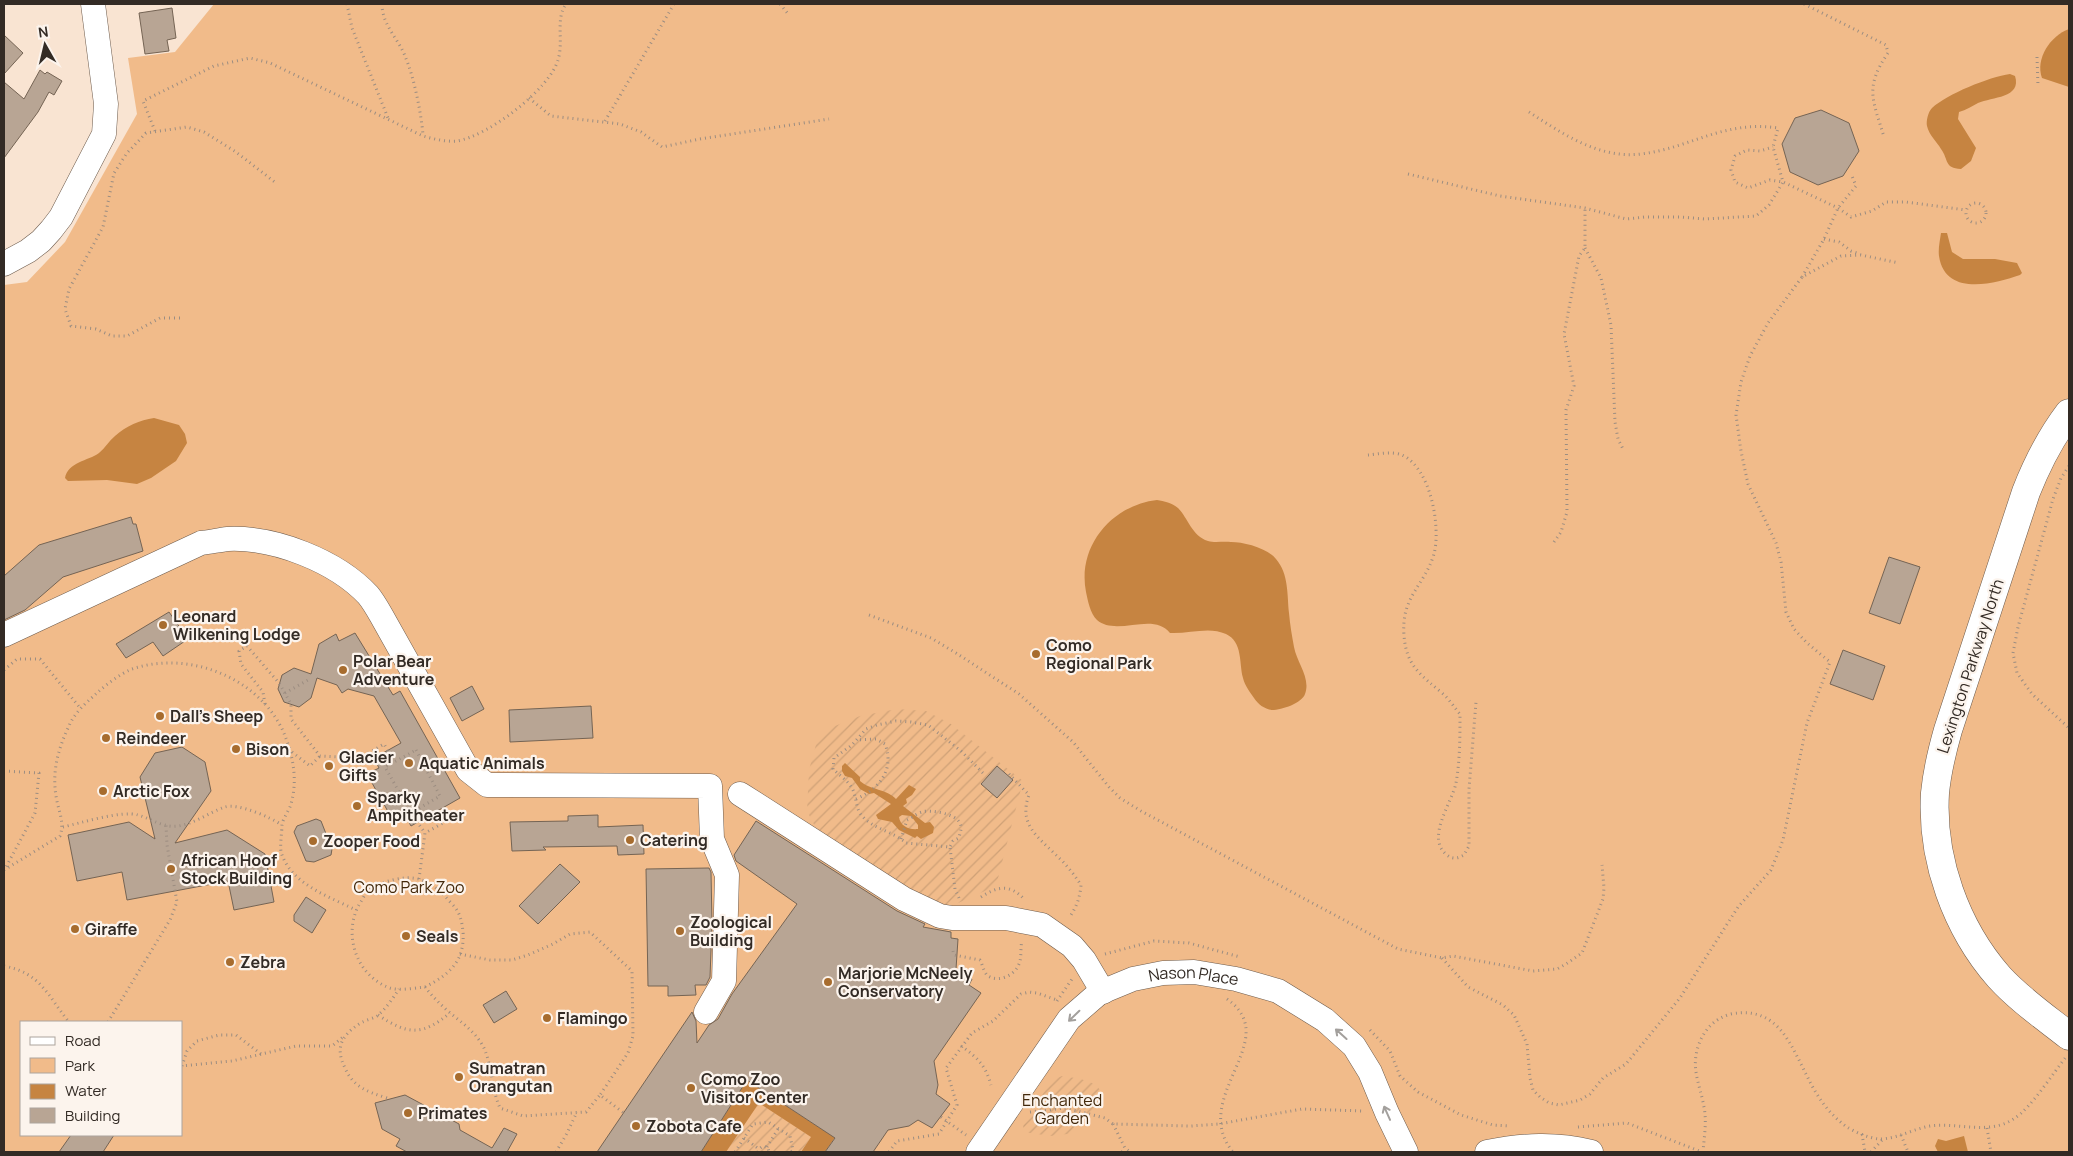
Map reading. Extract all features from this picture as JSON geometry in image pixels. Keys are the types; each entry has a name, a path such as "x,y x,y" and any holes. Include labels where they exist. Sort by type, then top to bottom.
{"main road":[{"name":"Lexington Parkway North","path":"2069,413 2038,461 2026,492 1948,730 1939,764 1935,794 1936,829 1940,860 1948,890 1962,922 1980,952 1999,977 2021,998 2069,1036"}],"street":[{"path":"4,264 28,251 41,241 61,217 104,134 106,104 93,4"},
{"path":"4,635 201,543 228,539 254,540 282,546 329,566 368,596 381,614 468,770 487,785 710,786 712,839 727,875 724,981 706,1012"},
{"path":"740,794 904,899 940,916 952,918 1006,918 1042,925 1072,946 1084,960 1103,992"},
{"name":"Nason Place","path":"973,1140 1070,1019 1103,992 1133,979 1163,973 1194,972 1236,979 1278,991 1326,1020 1354,1046 1370,1072 1406,1152"},
{"path":"1487,1152 1539,1145 1569,1146 1592,1152"}],"path":[{"path":"347,4 352,28 388,119"},
{"path":"382,4 382,13 386,24 405,56 424,136"},
{"path":"155,131 143,101 214,66 250,58 270,63 424,136 447,141 468,138 482,133 504,118 543,86 552,74 559,59 561,45 560,17 566,4"},
{"path":"605,121 674,4"},
{"path":"780,4 790,15"},
{"path":"1804,4 1886,45 1888,53 1878,68 1872,84 1873,98 1884,137"},
{"path":"2037,58 2038,86"},
{"path":"528,98 551,116 605,121 641,132 662,147 829,118"},
{"path":"1408,174 1500,196 1585,208 1626,219 1681,217 1705,219 1756,216 1769,205 1783,182 1772,147 1778,128 1761,125 1718,131 1666,148 1640,154 1590,147 1529,112"},
{"path":"180,318 160,318 127,336 112,336 96,329 71,326 65,310 69,289 103,227 114,173 127,153 146,133 187,127 204,132 236,152 276,184"},
{"path":"1772,147 1760,151 1747,150 1735,156 1731,170 1735,182 1748,188 1770,180 1783,182 1838,208 1851,217 1872,211 1886,202 1966,210"},
{"path":"1442,958 1468,987 1503,1005 1514,1015 1527,1044 1533,1090 1549,1102 1559,1105 1568,1104 1590,1094 1602,1078 1626,1064 1680,998 1738,907 1771,870 1783,840 1807,723 1830,662 1807,643 1794,629 1786,612 1781,562 1776,543 1748,484 1736,414 1741,382 1750,356 1768,323 1802,277 1838,208 1856,186 1852,176"},
{"path":"1976,203 1982,205 1985,210 1985,216 1983,219 1974,222 1969,220 1966,210 1971,204 1976,203"},
{"path":"1585,208 1585,248 1601,278 1611,325 1615,422 1618,439 1624,451"},
{"path":"1824,238 1839,242 1851,251 1899,263"},
{"path":"1554,542 1561,532 1567,512 1566,410 1574,386 1564,334 1579,256 1585,248"},
{"path":"1802,277 1841,256 1861,254"},
{"path":"1368,455 1391,453 1402,455 1420,470 1431,493 1436,543 1433,556 1406,608 1404,636 1407,652 1414,669 1443,694 1460,714 1456,782 1438,836 1442,850 1449,857 1457,859 1464,855 1469,846 1469,789 1476,702"},
{"path":"2069,466 2061,478 2053,500 2018,627 2013,652 2017,673 2032,694 2069,728"},
{"path":"869,615 931,638 1018,694 1073,742 1120,798 1398,949 1442,958 1454,956 1533,971 1557,969 1582,953 1603,898 1602,865"},
{"path":"265,704 263,692 241,664 239,651 247,646 279,683 291,704 291,719 320,756"},
{"path":"4,670 17,659 40,659 81,709"},
{"path":"5,869 60,836 63,827 56,796 54,774 59,749 70,724 81,709 107,684 131,670 156,664 185,663 210,669 235,679 265,704 282,729 291,752 295,777 291,804 282,824 281,854 291,870 307,886 356,910"},
{"path":"285,693 308,680"},
{"path":"950,848 906,844 901,839 868,821 858,809 852,789 832,769 834,758 857,740 866,729 877,724 896,721 928,725 985,775"},
{"path":"856,799 868,794 882,779 889,763 885,744 876,739 857,740"},
{"path":"291,752 310,766 320,756 360,758 384,744 394,762"},
{"path":"411,813 440,796 416,750 385,767 411,813 425,833 419,879"},
{"path":"4,771 38,773 35,813 5,869"},
{"path":"1009,774 1029,795 1026,802 1030,829 1043,845 1060,858 1081,885 1080,896 1074,912 1056,934"},
{"path":"63,827 115,816 137,814 157,824 178,826 227,806 244,809 271,818 282,824"},
{"path":"425,833 463,812"},
{"path":"901,839 907,825 907,820 921,812 952,816 959,821 962,829 959,838 953,841 950,848 955,889 960,901"},
{"path":"109,1021 170,920 177,902 167,845 166,825"},
{"path":"408,877 419,879 438,888 457,910 462,922 464,945 458,961 438,980 424,987 392,988 377,981 365,971 355,953 352,931 356,910 368,891 384,881 408,877"},
{"path":"953,951 954,955 980,960 986,974 990,977 1002,978 1008,976 1020,964 1021,944 1031,922 1028,918 1027,903 1016,891 1005,887 989,892 977,900"},
{"path":"424,987 450,1014 467,1025 483,1046 492,1071 493,1092 500,1108 522,1116 586,1112 600,1095 628,1053 633,1036 632,972 590,932 570,934 553,944 512,960 490,960 460,954"},
{"path":"1052,1008 1084,960 1154,940 1189,943 1248,960"},
{"path":"4,966 19,969 36,978 68,1021"},
{"path":"261,1054 236,1036 219,1035 197,1041 187,1051 182,1066 210,1064 261,1054 296,1046 332,1046 360,1023 378,1015 390,1003 400,988"},
{"path":"889,1152 897,1140 939,1134 957,1105 946,1068 960,1046 972,1033 994,1021 1021,994 1037,993 1057,1000"},
{"path":"1223,998 1229,1000 1241,1013 1246,1025 1246,1040 1222,1104 1220,1124 1227,1145 1233,1152"},
{"path":"1576,1127 1627,1123 1702,1152 1705,1128 1704,1107 1697,1084 1695,1063 1699,1044 1710,1024 1726,1015 1741,1012 1759,1015 1776,1025 1789,1039 1809,1080 1831,1113 1847,1127 1878,1139 1901,1135 1929,1126 1954,1125 1987,1128 2004,1124 2016,1118 2069,1053"},
{"path":"378,1015 388,1022 410,1031 426,1030 450,1014"},
{"path":"1366,1026 1390,1050 1400,1076 1418,1092 1461,1116 1493,1125 1512,1126"},
{"path":"343,1037 339,1056 350,1080 370,1093 387,1098"},
{"path":"960,1046 981,1062 991,1085"},
{"path":"600,1095 624,1113"},
{"path":"1032,1104 1027,1111 1035,1112 1065,1108 1105,1118 1113,1124 1130,1152"},
{"path":"1113,1124 1191,1126 1220,1124 1302,1109 1336,1109 1387,1113"},
{"path":"556,1152 577,1112"},
{"path":"940,1117 960,1132"},
{"path":"735,1152 753,1124 768,1122 790,1136 791,1152"},
{"path":"1987,1128 1991,1152"},
{"path":"767,1147 778,1129"},
{"path":"1862,1134 1865,1152"},
{"path":"1901,1135 1908,1152"},
{"path":"744,1138 758,1150 762,1146 767,1147"},
{"path":"1871,1152 1884,1138"},
{"path":"767,1147 769,1152"},
{"path":"1122,1152 1126,1148"}],"green space":[{"name":"Como Regional Park","path":"214,4 2069,4 2069,1152 4,1152 4,285 27,282 65,242 137,114 128,58 175,52"},
{"path":"897,709 926,711 951,724 1023,781 996,886 947,908 920,900 822,840 807,811 809,770 817,741 835,726 860,716"},
{"name":"Enchanted Garden","path":"1062,1076 1085,1080 1098,1087 1102,1100 1099,1110 1087,1115 1076,1133 1050,1136 1024,1132 1023,1124 1052,1080"},
{"path":"759,1103 811,1137 801,1152 726,1152"}],"water":[{"path":"2069,29 2069,87 2042,78 2040,71 2042,56 2050,43 2062,32"},
{"path":"2010,74 2015,76 2016,83 2010,93 1978,103 1959,112 1958,119 1976,148 1971,161 1961,169 1952,167 1928,129 1928,114 1932,108 1948,97 1969,87"},
{"path":"1941,233 1947,233 1952,252 1963,259 1995,259 2017,263 2022,273 1997,282 1985,284 1960,282 1951,278 1943,269 1939,256"},
{"path":"154,418 179,425 185,434 187,443 176,461 151,478 137,484 107,480 68,481 65,478 70,468 95,456 128,426"},
{"path":"1157,500 1168,502 1178,508 1194,531 1203,539 1211,542 1249,544 1267,552 1276,559 1283,571 1287,585 1294,647 1305,676 1305,694 1300,700 1276,710 1259,704 1244,681 1238,647 1226,634 1206,630 1170,633 1163,627 1154,624 1114,626 1105,625 1097,620 1091,610 1086,592 1085,575 1087,559 1093,544 1112,519 1126,510"},
{"path":"845,763 860,777 860,781 864,784 888,793 896,799 909,785 916,789 906,799 907,803 903,806 925,823 930,822 934,827 933,833 921,839 917,836 915,838 899,830 892,822 878,819 876,815 891,804 874,793 869,794 860,789 852,778 845,776 842,766","holes":["902,815 911,816 918,825 918,829 911,829 901,823 899,817"]},
{"path":"758,1063 758,1087 823,1130 855,1108 825,1152 801,1152 811,1137 759,1103 726,1152 701,1152"},
{"path":"1964,1136 1968,1152 1938,1152 1935,1146 1938,1139 1946,1141"}],"building":[{"path":"172,8 176,38 167,40 169,51 145,54 139,13"},
{"path":"4,35 23,53 4,74"},
{"path":"40,70 62,81 54,95 49,92 38,112 4,158 4,82 24,99"},
{"path":"1821,110 1849,123 1859,151 1843,176 1818,185 1790,172 1782,144 1795,118"},
{"path":"131,517 133,524 136,524 143,551 63,577 25,610 4,620 4,576 39,545"},
{"path":"1889,557 1920,567 1900,624 1869,613"},
{"name":"Leonard Wilkening Lodge","path":"169,612 188,639 163,656 153,642 126,658 116,644"},
{"path":"355,633 393,695 400,691 460,798 411,826 406,817 395,824 367,774 379,768 374,758 401,743 374,696 348,689 342,693 337,685 317,678 311,698 299,707 284,702 278,689 282,675 294,668 311,674 319,644 336,634 339,641"},
{"path":"1843,650 1885,666 1873,700 1830,684"},
{"path":"472,686 484,709 462,721 450,698"},
{"path":"591,706 593,738 510,742 509,710"},
{"name":"African Hoof Stock Building","path":"182,747 205,762 211,791 175,843 227,830 265,854 274,902 234,910 228,881 127,900 122,872 77,881 68,835 129,822 155,839 140,777 155,753"},
{"path":"997,766 1013,780 997,798 981,784"},
{"path":"598,815 598,827 643,825 644,854 618,855 617,846 543,847 546,850 512,851 510,822 568,821 568,816"},
{"name":"Zooper Food","path":"316,819 321,821 332,849 331,855 314,862 306,861 294,832 297,826"},
{"name":"Marjorie McNeely Conservatory","path":"756,821 897,911 925,924 923,927 951,932 951,938 958,939 956,969 972,979 969,985 981,993 934,1061 938,1085 936,1094 950,1104 932,1128 918,1120 909,1126 888,1130 873,1152 825,1152 835,1138 747,1080 701,1152 597,1152 692,1012 696,1021 697,1043 709,1025 718,1019 732,994 797,904 736,861 734,855"},
{"path":"560,864 580,882 538,924 519,906"},
{"name":"Zoological Building","path":"709,868 711,872 712,924 710,977 706,985 695,985 696,995 668,996 668,986 648,986 646,869"},
{"path":"306,897 326,910 312,933 294,921 294,915"},
{"path":"506,991 517,1009 494,1023 483,1005"},
{"name":"Primates","path":"405,1095 459,1124 460,1130 492,1148 504,1128 517,1134 507,1152 407,1152 396,1146 400,1139 382,1129 375,1103"},
{"path":"70,1136 113,1136 103,1152 59,1152"}],"place":[{"name":"Leonard Wilkening Lodge","path":"163,625"},
{"name":"Como Regional Park","path":"1036,654"},
{"name":"Polar Bear Adventure","path":"343,670"},
{"name":"Dall's Sheep","path":"160,716"},
{"name":"Reindeer","path":"106,738"},
{"name":"Bison","path":"236,749"},
{"name":"Aquatic Animals","path":"409,763"},
{"name":"Glacier Gifts","path":"329,766"},
{"name":"Arctic Fox","path":"103,791"},
{"name":"Sparky Ampitheater","path":"357,806"},
{"name":"Catering","path":"630,840"},
{"name":"Zooper Food","path":"313,841"},
{"name":"African Hoof Stock Building","path":"171,869"},
{"name":"Giraffe","path":"75,929"},
{"name":"Zoological Building","path":"680,931"},
{"name":"Seals","path":"406,936"},
{"name":"Zebra","path":"230,962"},
{"name":"Marjorie McNeely Conservatory","path":"828,982"},
{"name":"Flamingo","path":"547,1018"},
{"name":"Sumatran Orangutan","path":"459,1077"},
{"name":"Como Zoo Visitor Center","path":"691,1088"},
{"name":"Primates","path":"408,1113"},
{"name":"Zobota Cafe","path":"636,1126"}],"park label":[{"name":"Como Park Zoo","path":"409,887"}]}
